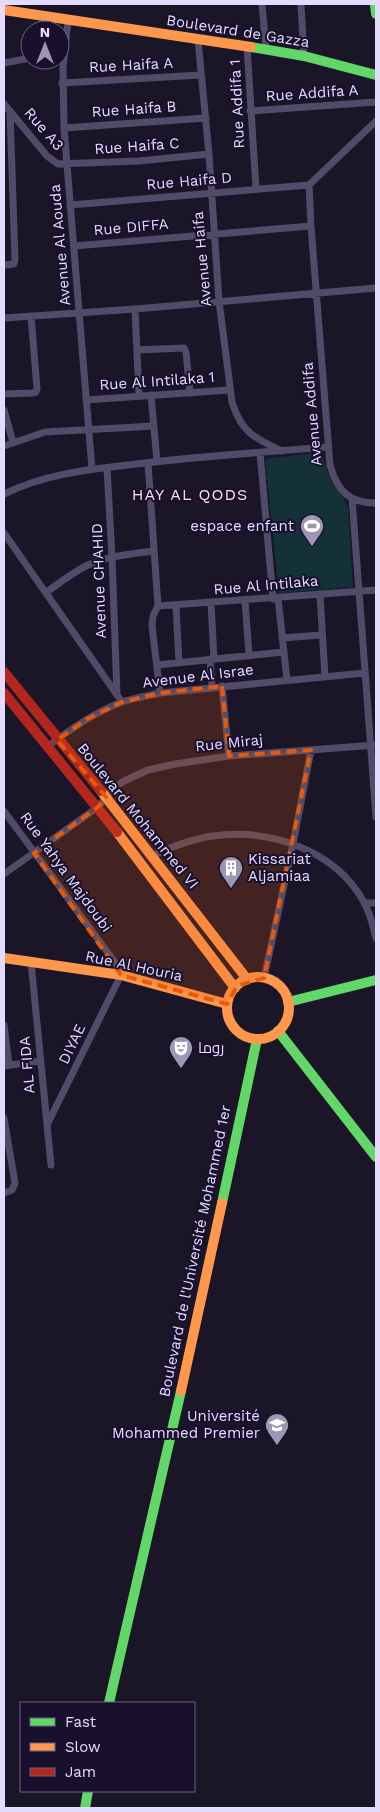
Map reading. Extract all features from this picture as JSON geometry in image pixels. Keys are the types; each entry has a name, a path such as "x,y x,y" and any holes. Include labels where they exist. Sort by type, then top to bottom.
{"main road":[{"path":"375,4 376,14"},
{"name":"Boulevard de Gazza","path":"4,10 68,20"},
{"name":"Boulevard de Gazza","path":"70,20 266,49 304,56 376,75"},
{"name":"Boulevard Mohammed VI","path":"4,672 57,740 106,797 247,979"},
{"name":"Boulevard Mohammed VI","path":"4,692 98,808 235,988"},
{"name":"Rue Al Houria","path":"4,958 121,975 228,1004"},
{"path":"264,978 271,980 286,994 288,1002 287,1018 278,1031 267,1037 257,1039 244,1035 235,1028 228,1016 229,997 235,988 247,979 264,978"},
{"path":"288,1002 376,980"},
{"path":"278,1031 376,1157"},
{"name":"Boulevard de l'Université Mohammed 1er","path":"109,1702 196,1328 257,1039"},
{"path":"85,1808 88,1792"}],"street":[{"path":"262,4 266,49"},
{"path":"301,6 304,56"},
{"name":"Avenue Haifa","path":"198,40 209,154 219,301 229,390 236,418 245,430 268,445 282,451"},
{"name":"Rue Addifa 1","path":"247,46 256,189"},
{"path":"4,63 20,60"},
{"name":"Avenue Al Aouda","path":"62,70 64,128 92,469"},
{"name":"Rue Haifa A","path":"62,83 201,75"},
{"name":"Rue Addifa A","path":"250,111 376,102"},
{"name":"Rue A3","path":"4,104 47,156 58,164 67,165"},
{"path":"4,265 14,264 15,260 10,111"},
{"name":"Rue Haifa B","path":"64,128 206,118"},
{"path":"309,185 376,121"},
{"name":"Rue Haifa C","path":"67,165 209,154"},
{"name":"Rue Haifa D","path":"70,205 309,185"},
{"name":"Avenue Addifa","path":"309,185 327,446 335,482 342,491 352,498"},
{"name":"Rue DIFFA","path":"74,246 311,226"},
{"path":"4,318 135,309 376,288"},
{"path":"135,309 139,396"},
{"path":"4,394 32,393 36,392 37,389 30,316"},
{"path":"137,350 184,348 190,393"},
{"name":"Rue Al Intilaka 1","path":"86,400 229,390"},
{"path":"151,395 157,461"},
{"path":"4,410 13,442"},
{"path":"4,446 45,432 154,426"},
{"path":"4,494 48,477 92,469 157,461 327,446"},
{"path":"260,453 275,598 287,680"},
{"path":"148,463 158,606 152,616 160,693"},
{"name":"Avenue CHAHID","path":"107,468 117,694"},
{"path":"376,503 352,498 365,673 374,745 376,817"},
{"path":"4,533 122,702"},
{"path":"46,592 86,566 112,557 154,551"},
{"name":"Rue Al Intilaka","path":"158,606 376,590"},
{"path":"320,594 325,677"},
{"path":"245,601 249,656"},
{"path":"211,603 212,687"},
{"path":"176,606 178,662"},
{"path":"282,638 322,635"},
{"path":"157,665 284,652"},
{"name":"Avenue Al Israe","path":"48,746 87,719 122,702 160,693 365,673"},
{"path":"222,686 229,756"},
{"name":"Rue Miraj","path":"4,874 98,808 106,797 124,781 148,770 229,756 374,745"},
{"path":"264,978 311,750"},
{"name":"Rue Yahya Majdoubi","path":"4,811 116,964 121,975"},
{"path":"152,856 193,840 222,835 249,835 293,844 311,851 326,861 351,884 364,903 376,938"},
{"path":"364,903 376,903"},
{"name":"AL FIDA","path":"31,962 51,1164"},
{"name":"DIYAE","path":"47,1124 121,975"},
{"path":"4,1025 6,1065 40,1061"},
{"path":"4,1118 15,1184 12,1190 4,1193"}],"highlighted area":[{"path":"222,686 229,756 311,750 264,978 237,986 227,1004 121,975 34,853 98,807 106,797 57,740 87,719 122,702 160,693"}],"green space":[{"name":"espace enfant","path":"321,452 331,482 348,507 353,587 279,593 265,459"}],"traffic: fast":[{"path":"375,4 376,14"},
{"path":"251,47 304,56 376,75"},
{"path":"288,1002 376,980"},
{"path":"278,1031 376,1157"},
{"path":"222,1203 257,1039"},
{"path":"109,1702 181,1391"},
{"path":"85,1808 88,1792"}],"traffic: slow":[{"path":"4,10 251,47"},
{"path":"101,791 247,979"},
{"path":"117,832 235,988"},
{"path":"4,958 121,975 227,1004"},
{"path":"258,977 275,982 280,986 284,991 289,1008 284,1025 280,1030 275,1034 258,1039 241,1034 236,1030 232,1025 227,1008 232,991 236,986 241,982 258,977"},
{"path":"181,1391 222,1203"}],"traffic: jam":[{"path":"4,672 101,791"},
{"path":"4,693 117,832"}],"place":[{"name":"espace enfant","path":"312,547"},
{"name":"Kissariat Aljamiaa","path":"231,889"},
{"name":"روما","path":"181,1069"},
{"name":"Université Mohammed Premier","path":"277,1446"}],"district":[{"name":"HAY AL QODS","path":"190,494"}]}
